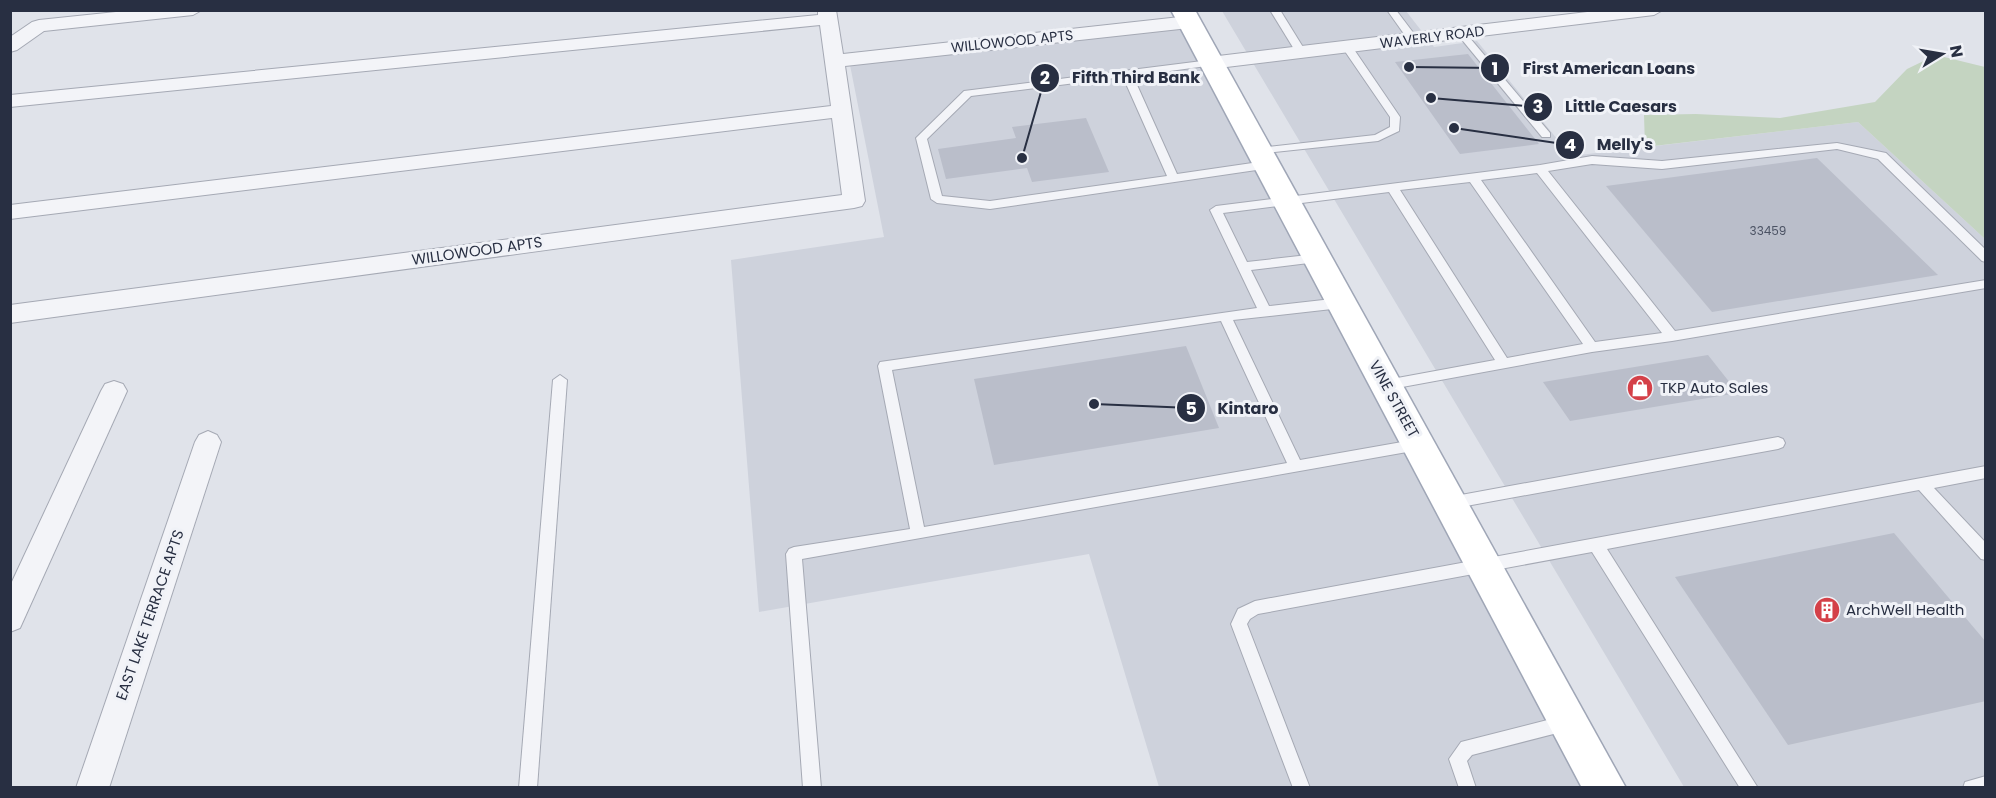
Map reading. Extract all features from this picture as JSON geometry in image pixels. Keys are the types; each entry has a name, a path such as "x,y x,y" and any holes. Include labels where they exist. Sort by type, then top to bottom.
{"main road":[{"name":"VINE STREET","path":"1186,16 1605,788"}],"street":[{"path":"10,46 39,26 193,10"},
{"name":"WAVERLY ROAD","path":"1210,63 1654,10"},
{"name":"WILLOWOOD APTS","path":"10,101 828,15 854,201 10,314"},
{"name":"WILLOWOOD APTS","path":"836,61 1186,16"},
{"path":"10,212 842,111"},
{"path":"10,619 114,391"},
{"name":"EAST LAKE TERRACE APTS","path":"92,788 208,442"}],"lane":[{"path":"1275,10 1301,52"},
{"path":"1391,10 1413,39"},
{"path":"1461,33 1546,135"},
{"path":"1210,63 968,93 921,138 937,199 990,205 1174,178 1378,138 1395,129 1395,117 1347,47"},
{"path":"1126,72 1174,178"},
{"path":"1265,311 1216,210 1540,169 1592,160 1662,165 1837,146 1882,156 1986,258"},
{"path":"1540,169 1672,336"},
{"path":"1473,177 1592,347"},
{"path":"1392,187 1504,364"},
{"path":"1244,267 1317,258"},
{"path":"1386,385 1592,347 1986,284"},
{"path":"918,534 885,366 1225,316 1341,303"},
{"path":"1225,316 1296,467"},
{"path":"528,788 560,380"},
{"path":"1450,502 1778,443"},
{"path":"812,788 794,555 1419,445"},
{"path":"1302,788 1239,624 1244,614 1255,608 1986,472"},
{"path":"1922,484 1986,554"},
{"path":"1597,546 1750,788"},
{"path":"1468,788 1458,759 1467,748 1570,722"},
{"path":"1971,788 1986,784"}],"shaded area":[{"path":"1222,11 1406,11 1434,47 1477,41 1571,156 1858,122 1985,239 1985,787 1684,787"},
{"path":"1183,27 1592,787 1159,787 1089,554 759,612 731,260 884,237 850,65"}],"green space":[{"path":"1936,55 1985,67 1985,239 1858,122 1645,147 1644,115 1696,114 1780,118 1875,102 1907,69"}],"building":[{"path":"1468,54 1539,144 1460,154 1395,62"},
{"path":"1086,118 1109,172 1032,182 1027,168 946,179 938,149 1016,138 1012,127"},
{"path":"1817,158 1938,275 1712,312 1606,186"},
{"path":"1186,346 1219,428 994,465 974,379"},
{"name":"TKP Auto Sales","path":"1708,355 1738,393 1570,421 1543,382"},
{"name":"ArchWell Health","path":"1894,533 1986,642 1986,701 1788,745 1675,577"}],"place":[{"name":"First American Loans","path":"1409,67"},
{"name":"Little Caesars","path":"1431,98"},
{"name":"Melly's","path":"1454,128"},
{"name":"Fifth Third Bank","path":"1022,158"},
{"name":"TKP Auto Sales","path":"1640,388"},
{"name":"Kintaro","path":"1094,404"},
{"name":"ArchWell Health","path":"1827,610"}]}
